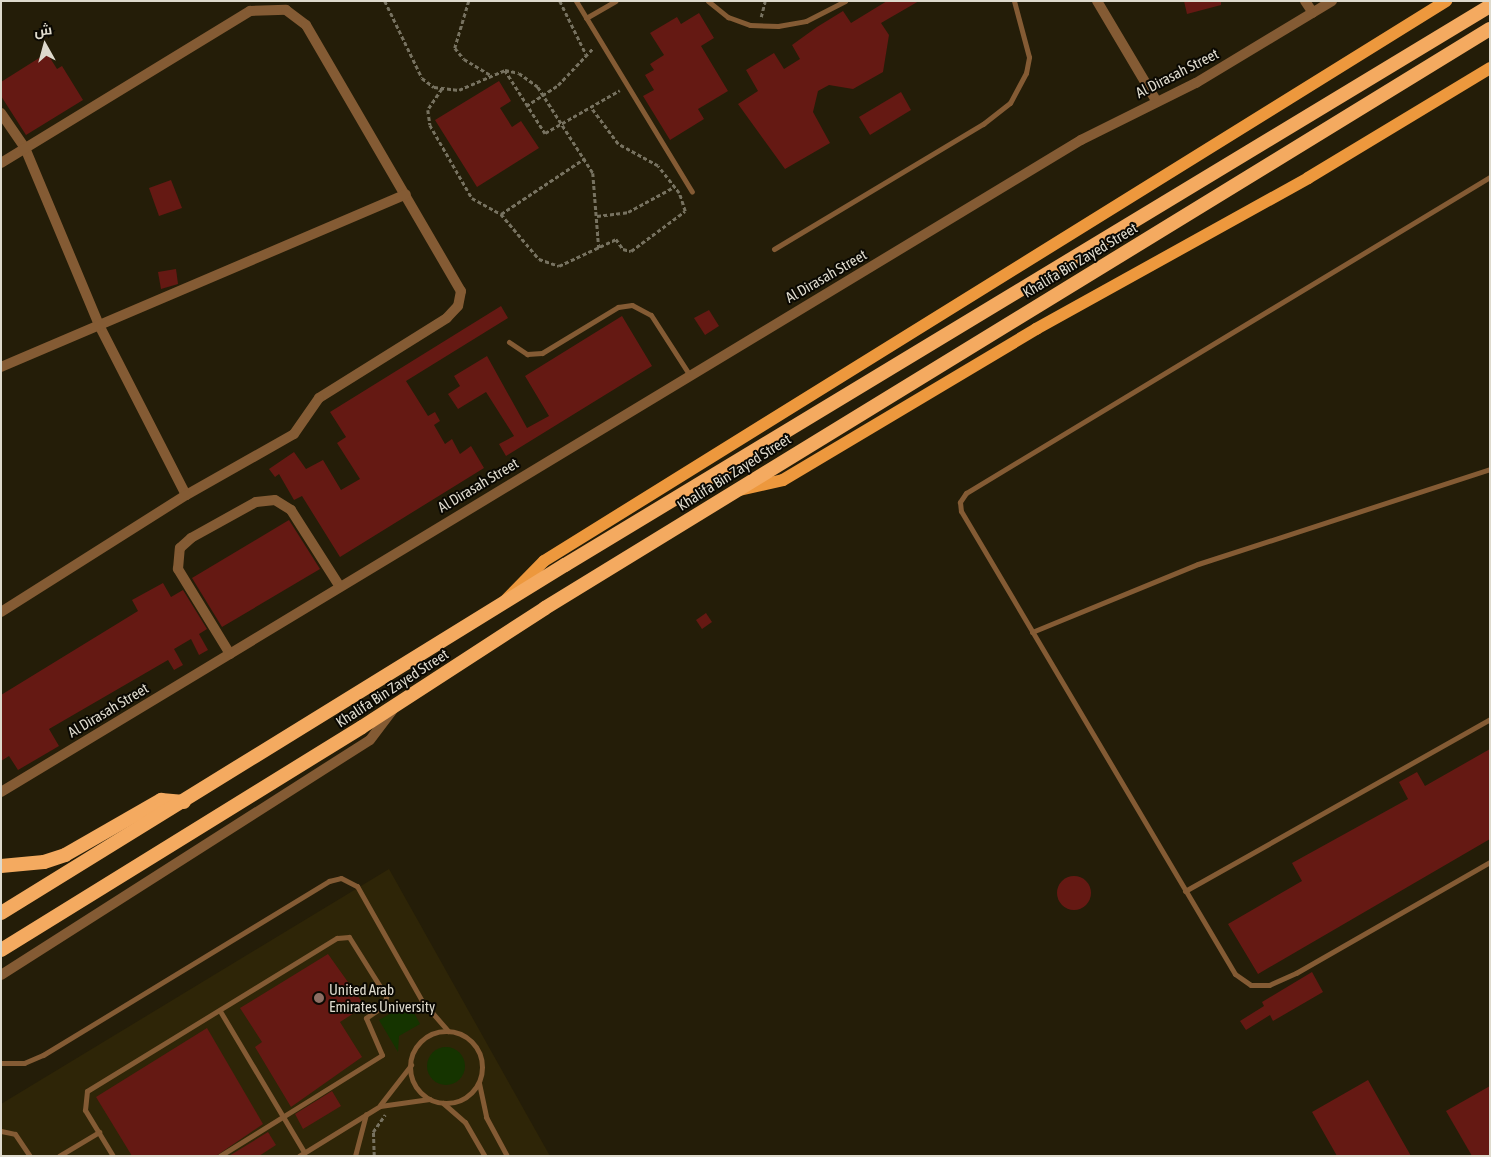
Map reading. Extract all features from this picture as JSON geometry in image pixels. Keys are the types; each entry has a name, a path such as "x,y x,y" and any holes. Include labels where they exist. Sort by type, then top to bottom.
{"highway":[{"name":"Khalifa Bin Zayed Street","path":"1,913 184,802 503,603 1490,6"},
{"name":"Khalifa Bin Zayed Street","path":"1,950 395,706 734,491 1490,29"},
{"path":"1,866 58,857 161,800 184,802"}],"main road":[{"path":"503,603 544,561 1446,1"},
{"path":"734,491 783,480 1036,328 1308,178 1490,68"}],"street":[{"path":"1097,1 1157,102"},
{"path":"1305,1 1313,13"},
{"name":"Al Dirasah Street","path":"1,792 688,374 1088,136 1157,102 1332,1"},
{"path":"1,163 250,11 274,7 306,25 459,284 460,299 453,313 323,395 294,434 186,495 1,612"},
{"path":"1,113 25,148 99,325 186,495"},
{"path":"1,367 406,194"},
{"path":"230,654 178,569 180,548 191,538 256,502 275,500 292,510 340,587"},
{"path":"1,975 365,743 385,724 395,706"}],"lane":[{"path":"576,1 630,84 692,192"},
{"path":"586,18 616,1"},
{"path":"708,1 728,17 759,25 806,21 846,1"},
{"path":"774,248 984,124 1010,103 1020,89 1029,57 1014,1"},
{"path":"1490,177 966,493 961,511 1235,974 1251,985 1268,985 1490,862"},
{"path":"510,342 527,354 542,353 618,307 632,305 651,314 688,374"},
{"path":"1032,632 1198,564 1490,469"},
{"path":"1186,891 1490,719"},
{"path":"1,1063 24,1063 44,1055 329,881 341,878 357,886 422,1001 448,1031 465,1036 477,1048 482,1065 479,1082 486,1117 507,1156"},
{"path":"114,1156 84,1105 87,1091 337,938 345,936 356,943 386,996 384,1005 366,1018 382,1055 220,1156"},
{"path":"220,1011 283,1117 302,1154 380,1106 430,1098"},
{"path":"380,1106 411,1065 422,1040 448,1031"},
{"path":"411,1065 415,1084 430,1098 443,1102 460,1100 479,1082"},
{"path":"443,1102 465,1122 485,1156"},
{"path":"356,1156 366,1114"},
{"path":"1,1131 15,1134 30,1156"},
{"path":"59,1156 99,1132"}],"path":[{"path":"385,1 422,78 442,88 459,90 505,70 530,78 544,95 585,158 595,181 599,249"},
{"path":"469,1 456,48 464,60 491,75"},
{"path":"560,1 586,54"},
{"path":"759,25 765,1"},
{"path":"526,106 544,95 601,42"},
{"path":"505,70 542,132 564,126 630,84"},
{"path":"442,88 428,110 430,125 472,198 501,214 539,259 560,266 599,249 616,239 631,251 683,216 685,205 658,166 618,144 592,109"},
{"path":"501,214 585,158"},
{"path":"597,216 628,212 686,180"},
{"path":"374,1156 373,1132 386,1115 380,1106"},
{"path":"281,1156 288,1156"}],"shaded area":[{"name":"United Arab Emirates University","path":"389,869 550,1156 1,1156 1,1104"}],"green space":[{"path":"409,1003 420,1024 399,1036 398,1052 379,1020"},
{"path":"446,1047 460,1052 465,1066 460,1080 446,1085 432,1080 427,1066 432,1052"}],"building":[{"path":"887,1 919,1 881,23 889,35 883,72 853,89 829,85 818,91 813,112 830,143 785,169 738,104 758,91 746,70 774,53 784,69 800,59 792,45 817,27 843,11 851,23"},
{"path":"1184,1 1221,1 1221,5 1187,14"},
{"path":"699,13 714,38 701,46 728,91 698,109 704,119 670,140 643,96 654,90 645,75 654,70 650,64 664,55 650,33 677,17 681,24"},
{"path":"47,53 57,69 62,66 83,100 26,135 1,96 1,82"},
{"path":"499,81 511,101 500,108 512,127 521,121 539,148 477,187 435,120"},
{"path":"901,92 911,110 870,135 859,117"},
{"path":"171,180 182,208 159,216 149,188"},
{"path":"176,269 178,284 161,289 158,272"},
{"path":"501,306 508,318 406,381 428,416 435,412 440,421 434,425 445,444 452,439 460,454 471,446 484,468 340,557 302,496 294,500 279,474 275,477 269,469 294,452 306,469 323,460 341,490 360,479 337,443 346,437 330,412"},
{"path":"709,310 719,326 705,335 694,318"},
{"path":"622,316 652,366 506,456 499,444 514,436 486,392 458,409 448,394 460,386 454,376 487,356 527,428 549,416 525,376"},
{"path":"289,520 320,569 222,627 192,578"},
{"path":"163,583 171,597 183,590 207,629 199,634 208,650 199,655 191,639 174,649 183,665 174,670 168,660 49,729 59,746 18,770 9,756 1,761 1,695 138,611 132,600"},
{"path":"706,613 712,622 702,629 696,620"},
{"path":"1490,749 1490,839 1258,974 1228,924 1302,881 1292,863 1408,799 1399,782 1417,772 1425,786"},
{"path":"1074,876 1081,877 1086,881 1090,886 1090,900 1086,905 1081,909 1074,910 1067,909 1062,905 1058,900 1057,893 1058,886 1062,881 1067,877"},
{"path":"328,954 365,1006 340,1022 362,1057 291,1107 255,1047 262,1042 240,1008"},
{"path":"1312,972 1323,992 1273,1021 1270,1015 1246,1030 1240,1021 1264,1006 1262,1002"},
{"path":"207,1028 263,1124 216,1156 132,1156 96,1097"},
{"path":"1368,1080 1411,1156 1337,1156 1312,1112"},
{"path":"1490,1086 1490,1156 1472,1156 1446,1111"},
{"path":"332,1091 341,1106 303,1129 295,1114"},
{"path":"268,1132 276,1145 259,1156 229,1156"}],"place":[{"name":"United Arab Emirates University","path":"319,998"}]}
